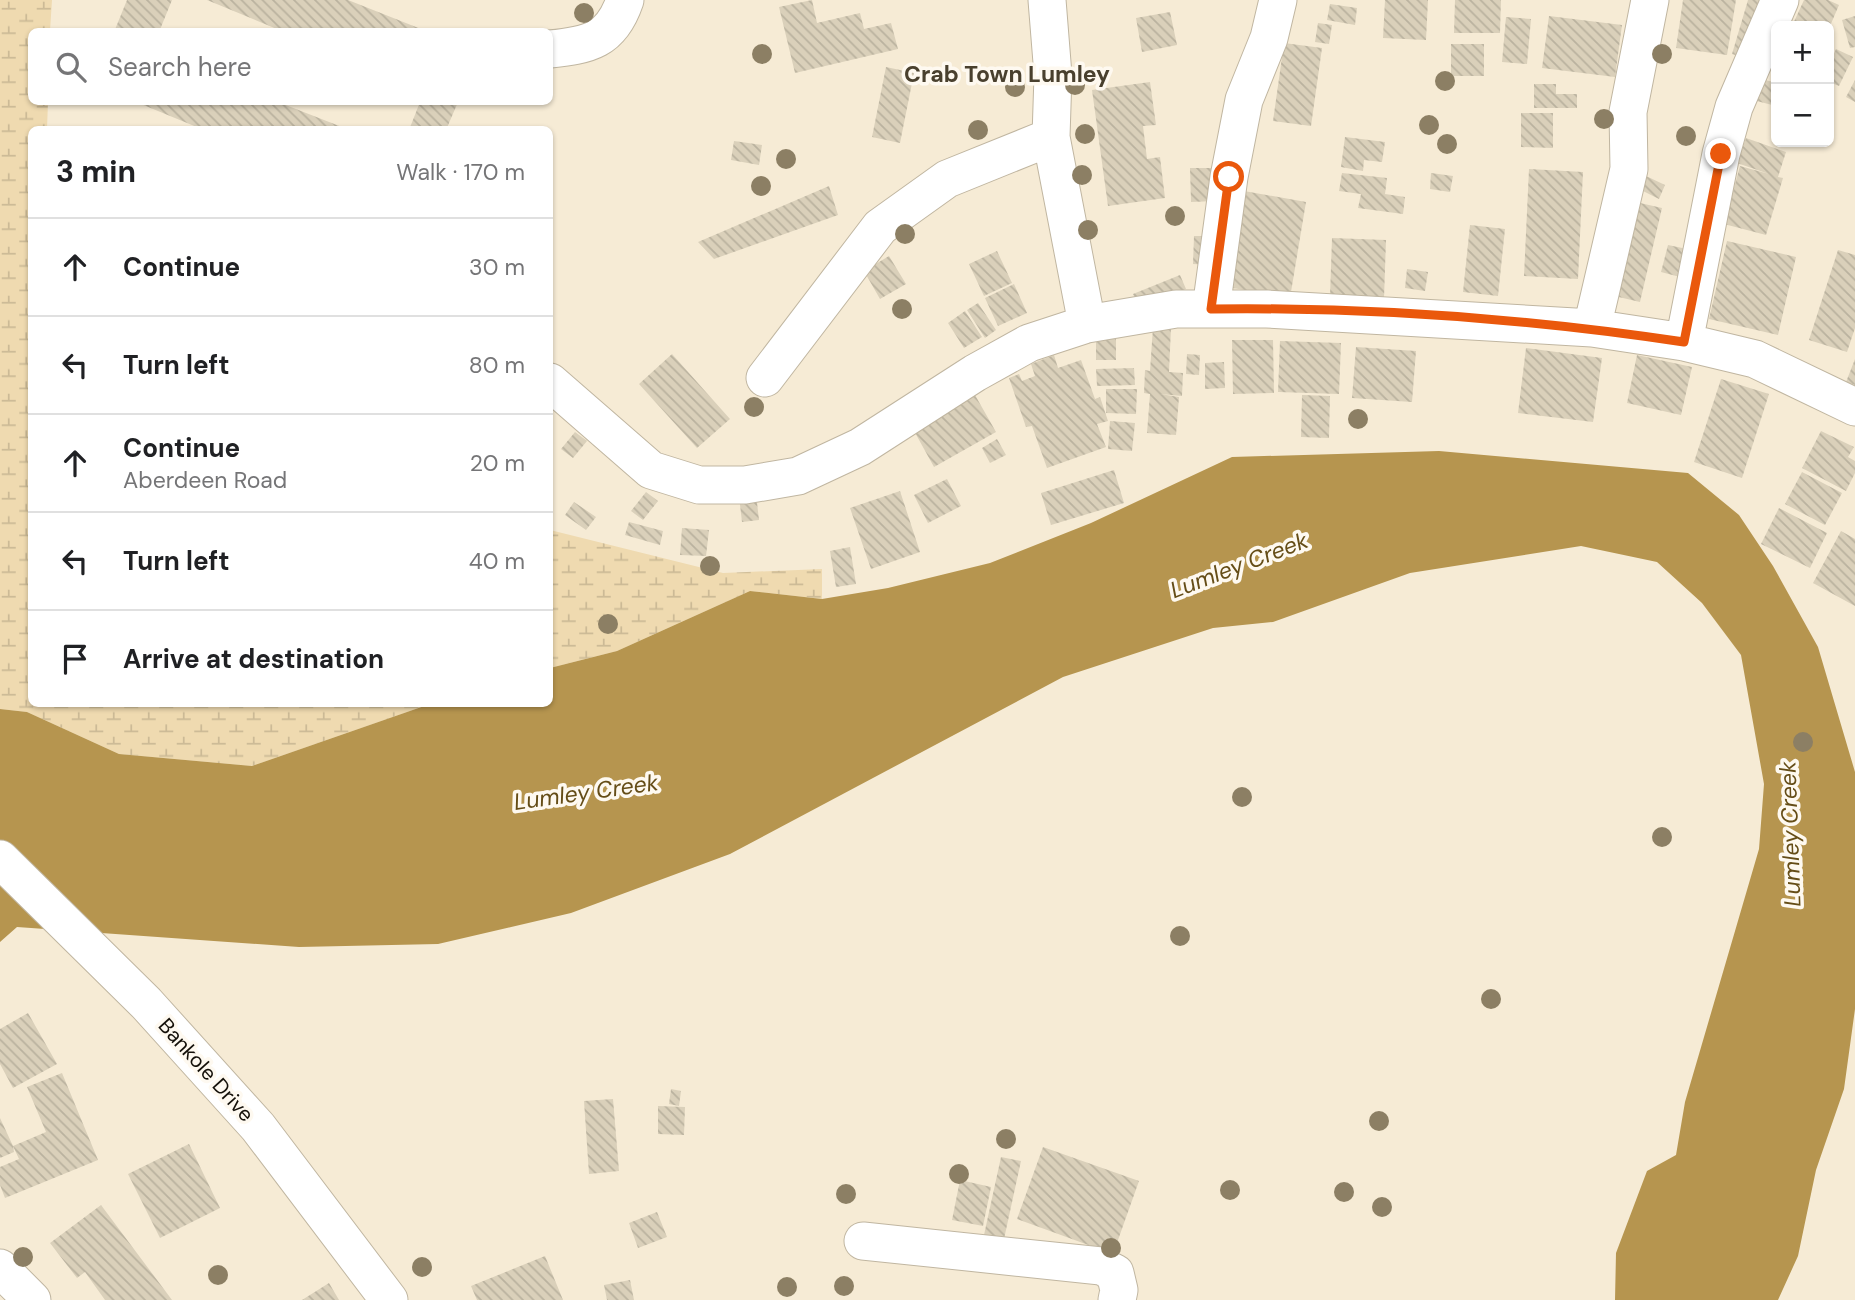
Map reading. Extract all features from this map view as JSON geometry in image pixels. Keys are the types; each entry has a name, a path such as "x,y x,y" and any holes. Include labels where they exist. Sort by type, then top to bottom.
{"street":[{"path":"553,49 585,45 609,32 625,0"},
{"path":"1047,0 1053,75 1051,137 1087,324"},
{"path":"1211,309 1229,177 1244,100 1269,38 1278,0"},
{"path":"1592,328 1629,170 1628,112 1650,0"},
{"path":"1684,342 1721,154 1734,107 1780,0"},
{"path":"765,378 880,227 947,179 1051,137"},
{"path":"553,385 651,470 699,485 745,485 798,476 860,447 975,373 1030,343 1087,324 1176,309 1267,309 1592,328 1684,342 1755,359 1855,407"},
{"name":"Bankole Drive","path":"0,859 146,1003 258,1127 389,1300"},
{"path":"863,1241 1101,1266 1115,1273 1119,1290 1117,1300"},
{"path":"0,1268 32,1300"}],"green space":[{"path":"0,0 52,0 50,28 28,28 28,105 48,105 47,126 28,126 28,707 421,707 252,766 119,754 27,712 0,709"},
{"path":"553,531 723,573 822,569 822,599 750,591 617,651 553,667"}],"water":[{"name":"Lumley Creek","path":"1439,451 1688,473 1739,515 1773,566 1818,647 1855,772 1855,1009 1844,1089 1816,1170 1798,1256 1778,1300 1615,1300 1616,1253 1647,1171 1676,1155 1685,1102 1759,849 1764,784 1741,655 1702,603 1657,562 1581,546 1410,573 1273,622 1213,628 1063,677 730,854 571,913 438,944 299,947 17,927 0,942 0,709 27,712 119,754 252,766 421,707 553,707 553,667 617,651 750,591 822,599 888,588 990,563 1091,523 1232,457"}],"building":[{"path":"127,0 172,0 161,28 116,28"},
{"path":"207,0 348,0 418,28 274,28"},
{"path":"812,0 817,23 860,13 864,29 891,23 898,49 795,73 779,7"},
{"path":"1385,0 1428,0 1426,40 1383,38"},
{"path":"1455,0 1501,0 1500,33 1454,33"},
{"path":"1683,0 1736,0 1727,55 1676,48"},
{"path":"1748,0 1765,0 1748,59 1732,54"},
{"path":"1804,0 1828,0 1839,5 1832,21 1794,21"},
{"path":"1330,4 1357,8 1355,25 1327,20"},
{"path":"1170,12 1177,45 1142,52 1136,18"},
{"path":"1549,16 1622,25 1615,77 1542,68"},
{"path":"1855,16 1855,47 1850,48 1842,20"},
{"path":"1506,17 1531,19 1527,64 1502,62"},
{"path":"1318,23 1332,25 1329,44 1315,42"},
{"path":"1284,43 1322,48 1311,126 1273,121"},
{"path":"1451,44 1484,44 1484,76 1451,76"},
{"path":"1836,49 1853,57 1839,86 1834,84"},
{"path":"886,67 914,73 900,143 872,137"},
{"path":"1755,77 1771,82 1771,105 1749,99"},
{"path":"1855,80 1855,102 1846,97"},
{"path":"1150,82 1156,125 1143,126 1147,159 1160,157 1165,198 1108,206 1092,90"},
{"path":"1534,84 1556,84 1556,94 1577,94 1577,108 1534,108"},
{"path":"143,105 286,105 339,126 194,126"},
{"path":"419,105 457,105 448,126 411,126"},
{"path":"1521,113 1553,113 1553,148 1521,147"},
{"path":"1345,137 1385,142 1382,162 1364,160 1363,171 1341,167"},
{"path":"1746,138 1786,152 1778,177 1783,178 1766,235 1724,224 1740,166 1769,174 1737,163"},
{"path":"734,141 762,145 759,165 731,160"},
{"path":"1190,168 1215,168 1216,201 1191,202"},
{"path":"1529,169 1583,172 1578,279 1524,276"},
{"path":"1342,173 1387,178 1385,194 1405,197 1403,214 1358,208 1361,194 1339,191"},
{"path":"1431,173 1453,176 1450,192 1430,189"},
{"path":"1646,176 1665,185 1659,199 1639,189"},
{"path":"829,186 838,215 714,259 698,242"},
{"path":"1244,191 1306,202 1290,298 1227,287"},
{"path":"1627,200 1662,208 1640,302 1606,294"},
{"path":"1470,225 1505,229 1498,296 1463,292"},
{"path":"1194,236 1210,236 1209,265 1193,264"},
{"path":"1332,238 1386,240 1384,298 1330,296"},
{"path":"1727,241 1796,257 1778,335 1709,319"},
{"path":"1668,245 1687,249 1680,277 1661,272"},
{"path":"1838,250 1855,255 1855,328 1847,352 1809,340"},
{"path":"997,251 1012,283 984,296 969,264"},
{"path":"889,256 906,284 880,299 864,271"},
{"path":"1407,269 1428,272 1425,291 1405,288"},
{"path":"1180,275 1186,289 1139,308 1133,294"},
{"path":"1014,284 1027,313 998,326 985,298"},
{"path":"978,303 996,330 985,338 967,310"},
{"path":"965,311 982,337 964,348 948,323"},
{"path":"1153,327 1171,328 1169,372 1183,373 1182,396 1160,394 1179,397 1176,435 1147,433 1150,394 1144,393 1145,370 1150,371"},
{"path":"1096,339 1116,339 1116,360 1096,360"},
{"path":"1232,340 1273,340 1274,393 1233,394"},
{"path":"1280,341 1341,343 1339,394 1278,392"},
{"path":"1356,347 1416,351 1412,402 1352,398"},
{"path":"1526,348 1602,358 1593,422 1518,413"},
{"path":"672,354 730,419 697,448 639,384"},
{"path":"1187,354 1200,355 1199,375 1186,374"},
{"path":"1054,355 1058,368 1081,360 1095,399 1100,397 1108,421 1097,424 1106,447 1047,468 1032,426 1026,427 1009,378 1019,374 1022,381 1035,376 1031,364"},
{"path":"1637,355 1692,367 1681,415 1627,403"},
{"path":"1855,359 1855,385 1846,382"},
{"path":"1224,362 1225,388 1205,389 1205,363"},
{"path":"1134,368 1135,385 1097,386 1096,369"},
{"path":"1721,379 1769,394 1742,478 1694,462"},
{"path":"1106,389 1137,389 1136,414 1106,413"},
{"path":"975,395 996,432 934,467 913,429"},
{"path":"1302,395 1330,396 1329,438 1301,437"},
{"path":"1110,421 1135,423 1132,451 1108,449"},
{"path":"1821,431 1854,447 1848,457 1855,461 1855,473 1846,491 1802,468"},
{"path":"575,432 587,441 573,458 561,449"},
{"path":"997,439 1006,455 990,463 982,448"},
{"path":"1114,470 1124,503 1051,525 1041,493"},
{"path":"1802,472 1842,493 1825,525 1785,504"},
{"path":"947,479 961,506 928,523 914,495"},
{"path":"900,491 920,552 871,569 850,508"},
{"path":"646,492 658,501 643,520 631,511"},
{"path":"756,494 759,520 742,522 739,496"},
{"path":"574,502 596,517 586,530 565,515"},
{"path":"1779,508 1827,533 1810,568 1761,544"},
{"path":"629,522 663,531 660,545 625,535"},
{"path":"682,528 709,530 706,556 680,555"},
{"path":"1841,531 1855,539 1855,606 1813,583"},
{"path":"850,547 856,584 836,587 830,551"},
{"path":"28,1013 57,1064 13,1088 0,1064 0,1029"},
{"path":"62,1073 98,1160 5,1198 0,1185 0,1167 19,1159 13,1146 46,1132 27,1087"},
{"path":"671,1089 681,1091 679,1106 669,1104"},
{"path":"613,1099 619,1171 589,1174 584,1101"},
{"path":"658,1106 685,1107 684,1135 658,1134"},
{"path":"0,1118 14,1152 0,1158"},
{"path":"189,1144 220,1208 160,1238 128,1174"},
{"path":"1043,1147 1139,1181 1113,1254 1017,1219"},
{"path":"1001,1157 1021,1161 1004,1239 984,1235"},
{"path":"960,1180 991,1187 983,1226 952,1220"},
{"path":"101,1205 172,1300 105,1300 85,1272 77,1278 50,1243"},
{"path":"657,1212 667,1237 638,1248 629,1223"},
{"path":"545,1256 563,1300 477,1300 471,1286"},
{"path":"630,1280 634,1300 607,1300 604,1285"},
{"path":"329,1283 339,1300 302,1300"}],"district":[{"name":"Crab Town Lumley","path":"1007,74"}],"route":[{"path":"1229,177 1211,309 1267,309 1592,328 1684,342 1721,154"}]}
